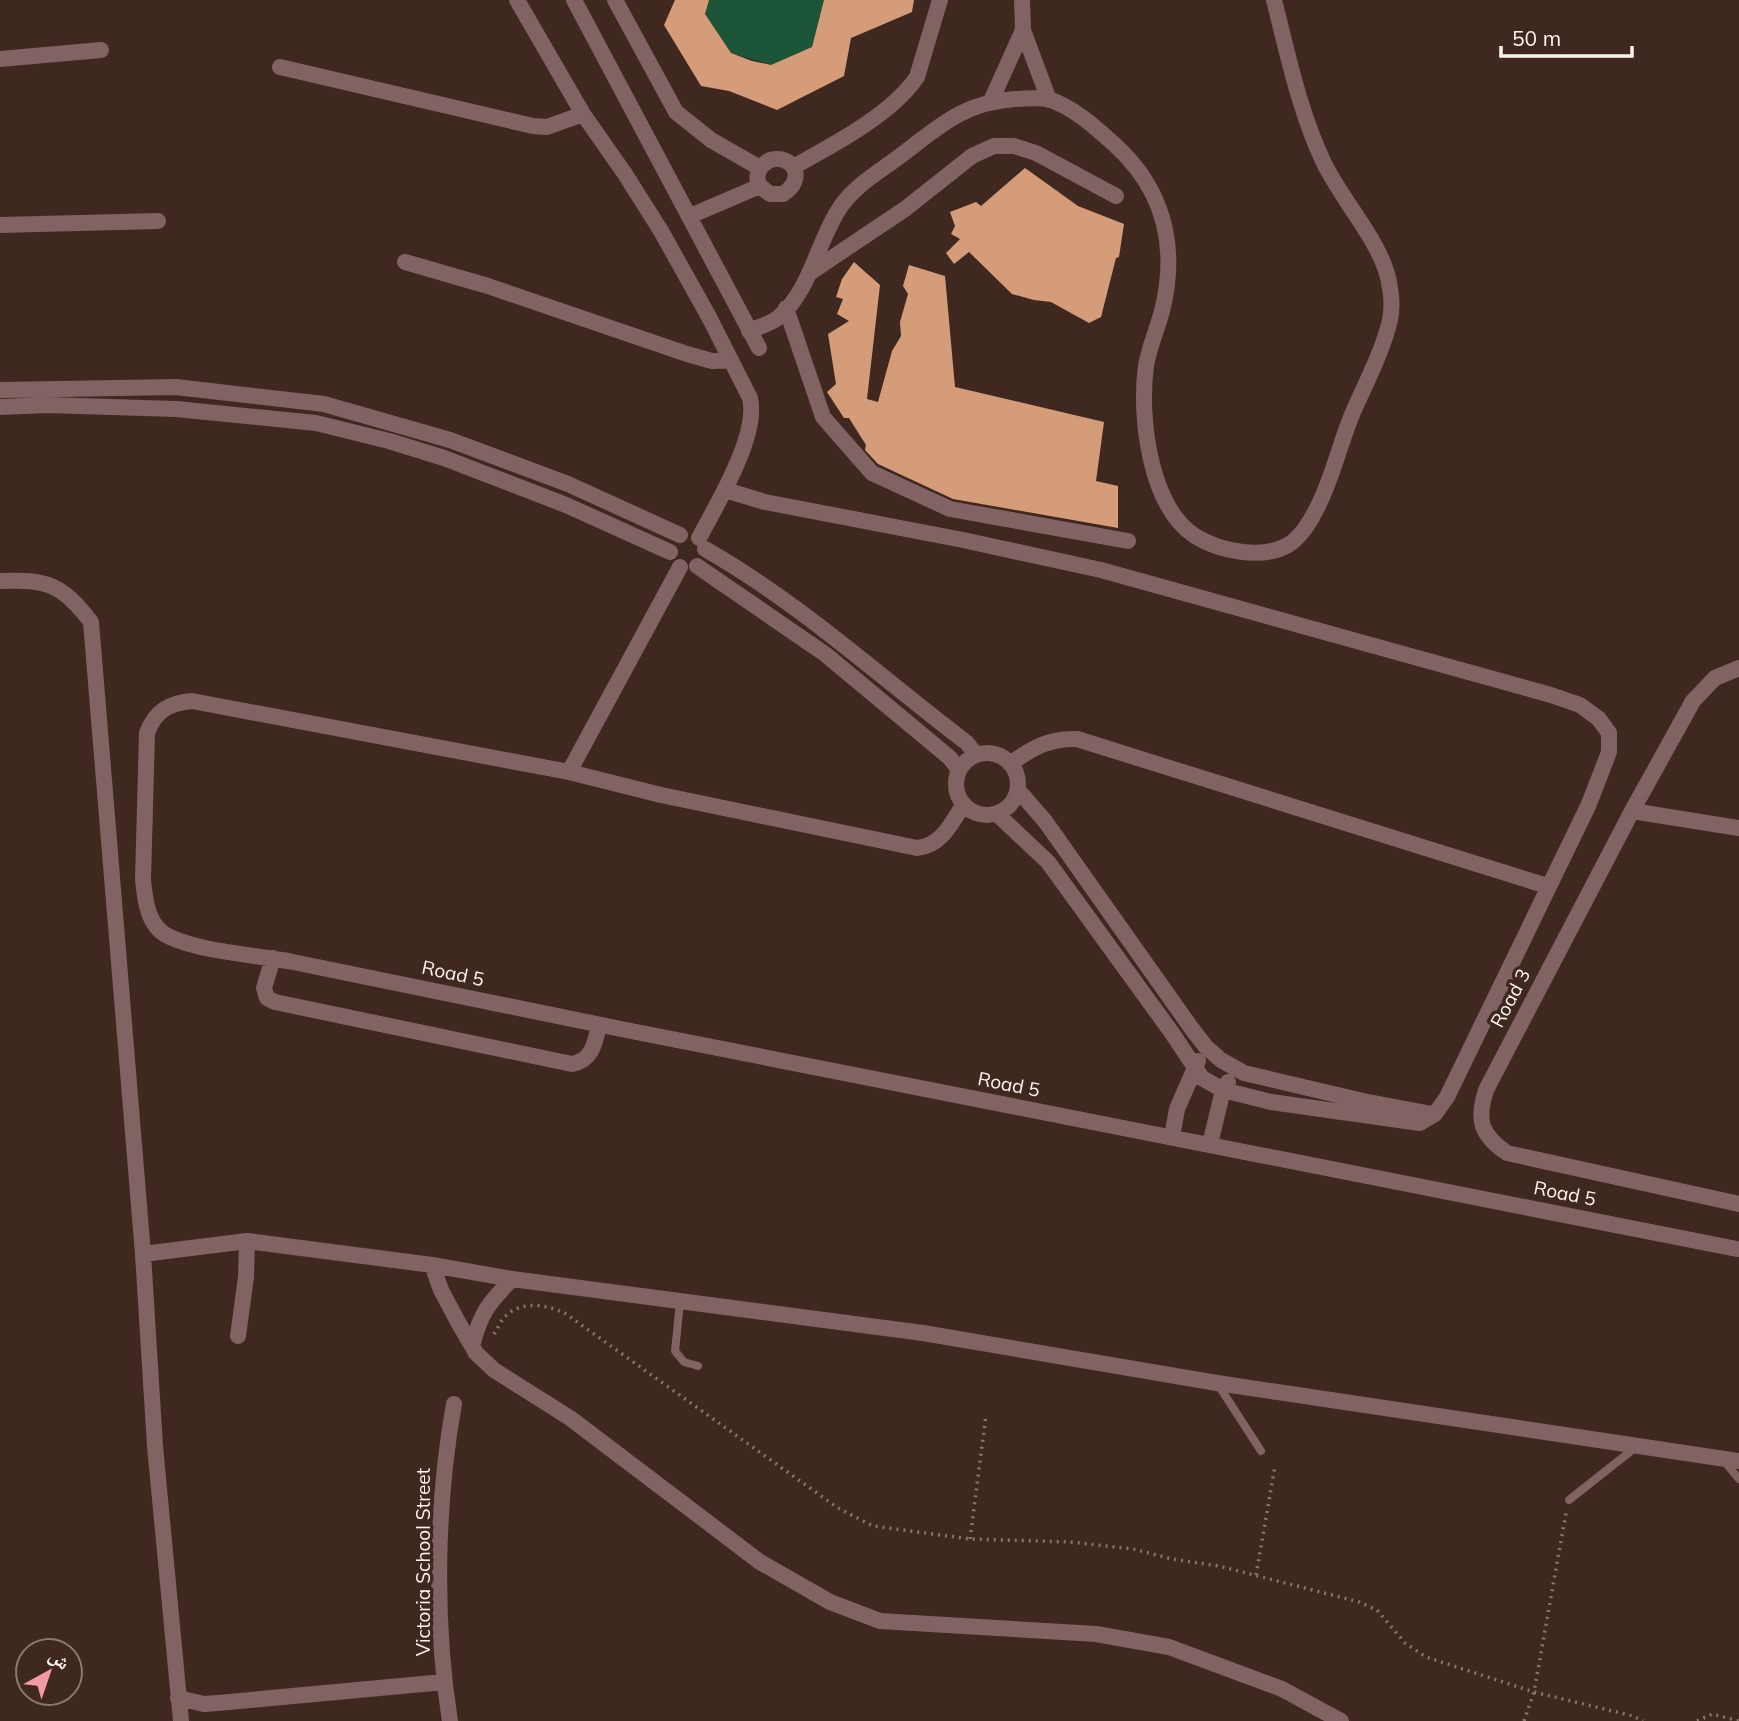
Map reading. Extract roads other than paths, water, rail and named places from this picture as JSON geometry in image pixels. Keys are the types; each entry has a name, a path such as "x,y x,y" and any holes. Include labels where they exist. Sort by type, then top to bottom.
{"street":[{"path":"517,0 583,114 661,231 746,388 753,410 751,426 702,544 705,556 697,566 680,567 673,561 671,545 680,535"},
{"path":"574,0 758,348"},
{"path":"615,0 676,112 711,140 760,168"},
{"path":"793,167 880,113 911,85 917,77 940,0"},
{"path":"1023,0 1023,30 1049,100"},
{"path":"750,331 774,321 786,308 811,272 818,249 844,201 860,186 964,110 991,101 1032,98 1049,100 1074,113 1126,154 1145,177 1167,227 1170,271 1162,310 1147,359 1143,391 1153,464 1167,507 1194,536 1214,544 1240,551 1271,552 1291,544 1317,509 1385,335 1392,307 1390,284 1380,254 1345,201 1308,128 1274,0"},
{"path":"991,101 1023,30"},
{"path":"0,59 101,51"},
{"path":"280,67 533,127 557,124 583,114"},
{"path":"811,272 905,209 972,156 993,146 1014,146 1036,153 1116,196"},
{"path":"774,158 786,160 793,167 795,182 787,191 779,195 770,194 760,187 757,176 765,163 774,158"},
{"path":"690,216 760,187"},
{"path":"0,225 158,221"},
{"path":"405,262 488,286 687,354 712,361 731,359"},
{"path":"786,308 823,416 872,473 950,509 1128,541"},
{"path":"176,387 176,409"},
{"path":"0,390 176,387 324,404 450,440 568,484 680,535 694,534 702,544 834,636 967,743 976,755"},
{"path":"47,405 50,388"},
{"path":"0,407 47,405 176,409 316,424 389,441 444,458 566,505 670,552"},
{"path":"444,458 450,440"},
{"path":"725,490 765,502 1101,570 1580,705 1599,719 1609,733 1609,752 1589,804 1447,1097 1435,1114 1420,1123 1271,1102 1223,1090 1202,1078 1193,1069 1172,1033 1048,862 997,814"},
{"path":"697,566 825,654 950,758 959,770"},
{"path":"569,772 680,567"},
{"path":"0,581 39,582 61,591 74,599 91,622 143,1254 155,1446 181,1721"},
{"name":"Road 3","path":"1739,668 1716,678 1693,701 1632,811 1486,1090 1480,1108 1482,1127 1492,1143 1507,1153 1739,1204"},
{"name":"Road 5","path":"963,805 942,836 926,848 917,848 661,795 569,772 207,703 178,702 158,712 147,733 145,903 161,933 193,944 1737,1249"},
{"path":"1010,764 1048,741 1063,738 1087,742 1547,886"},
{"path":"1018,790 1011,805 997,814 985,816 963,805 957,794 955,781 966,760 976,755 994,754 1010,764 1015,772 1018,790 1045,821 1206,1047 1221,1060 1244,1073 1435,1114"},
{"path":"1632,811 1739,828"},
{"path":"273,958 264,988 267,998 275,1002 572,1064 585,1060 591,1052 599,1025"},
{"path":"1172,1137 1177,1109 1193,1069 1206,1047"},
{"path":"1210,1144 1223,1090 1236,1068"},
{"path":"143,1254 247,1241 923,1333 1217,1383 1731,1460"},
{"path":"238,1336 246,1277 247,1241"},
{"path":"432,1265 441,1290 476,1351 494,1370 570,1418 787,1580 854,1612 880,1621 1085,1633 1168,1647 1282,1689 1341,1721"},
{"path":"476,1351 477,1324 483,1312 512,1279"},
{"name":"Victoria School Street","path":"450,1721 444,1682 440,1603 446,1448 454,1404"},
{"path":"177,1698 205,1704 444,1682"}],"lane":[{"path":"680,1302 676,1351 684,1362 698,1366"},
{"path":"1217,1383 1261,1451"},
{"path":"1569,1500 1638,1446"},
{"path":"1731,1460 1739,1479"}]}
